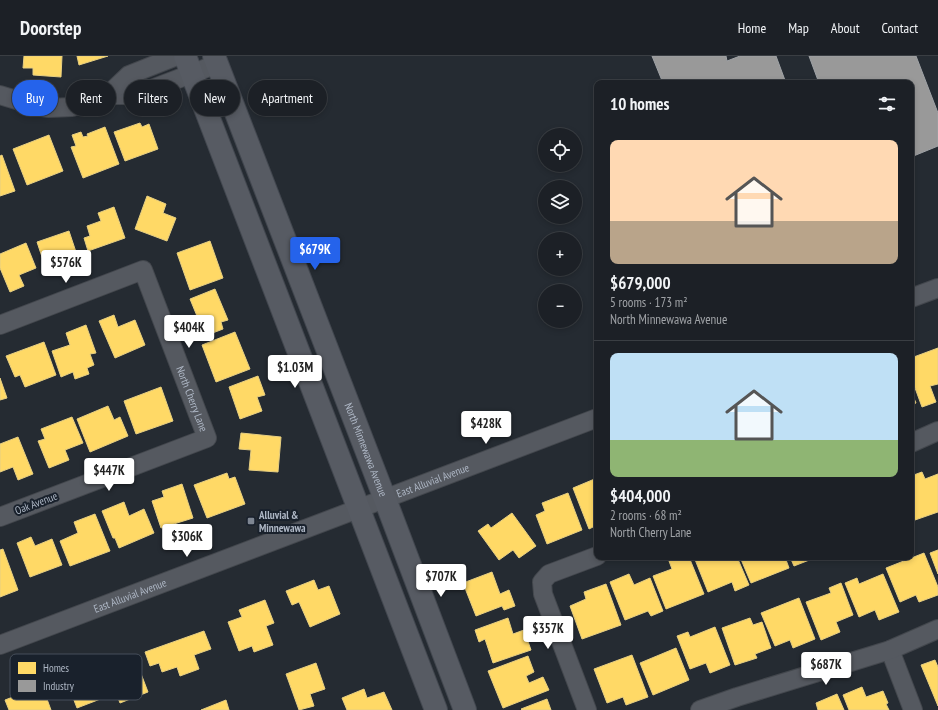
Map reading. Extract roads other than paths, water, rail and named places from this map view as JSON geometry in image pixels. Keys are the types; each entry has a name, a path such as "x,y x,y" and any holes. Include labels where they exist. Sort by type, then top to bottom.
{"main road":[{"name":"North Minnewawa Avenue","path":"215,60 465,710"},
{"path":"189,65 436,710"}],"street":[{"path":"116,87 129,75 177,56"},
{"path":"116,95 136,95 189,65 215,60"},
{"path":"0,95 36,106 66,107"},
{"name":"North Cherry Lane","path":"0,325 143,270 207,438"},
{"path":"914,297 938,288"},
{"name":"East Alluvial Avenue","path":"0,645 594,419"},
{"path":"914,442 938,431"},
{"name":"Oak Avenue","path":"0,517 207,438"},
{"path":"587,710 543,594 542,582 549,574 594,557"},
{"path":"700,710 737,697 890,650 938,629"},
{"path":"890,650 913,710"}],"place":[{"name":"Alluvial & Minnewawa","path":"251,521"}]}
